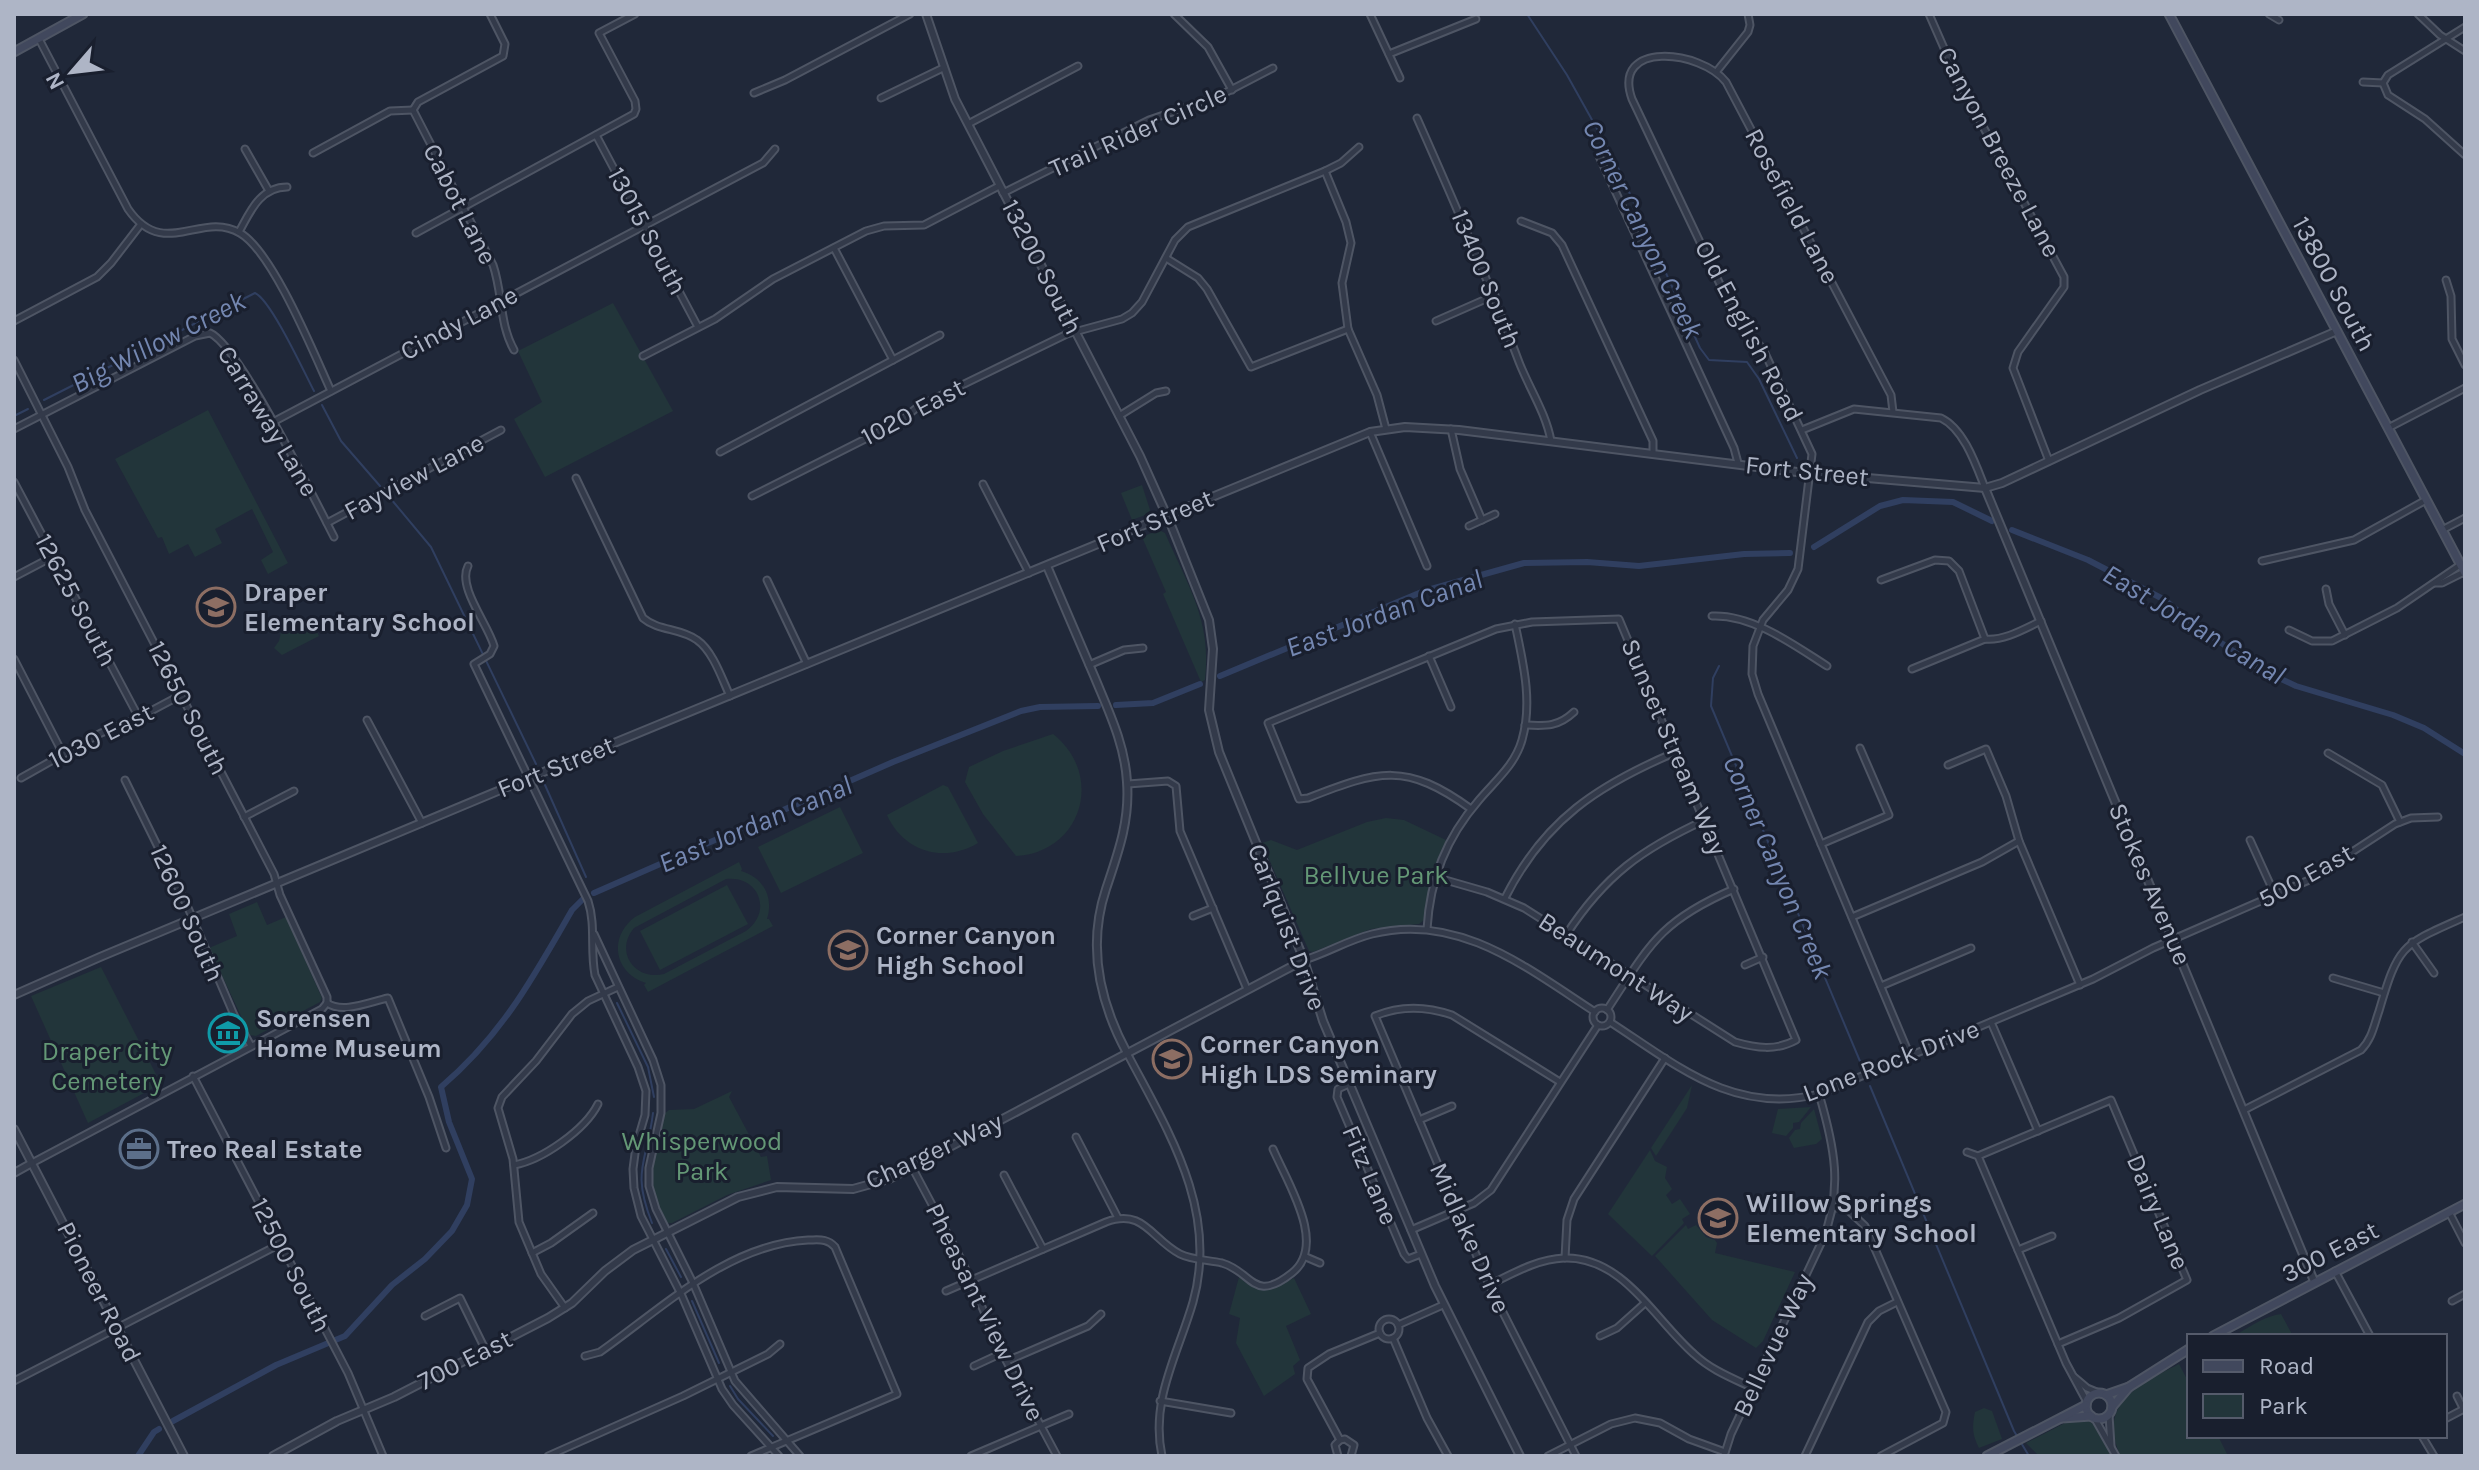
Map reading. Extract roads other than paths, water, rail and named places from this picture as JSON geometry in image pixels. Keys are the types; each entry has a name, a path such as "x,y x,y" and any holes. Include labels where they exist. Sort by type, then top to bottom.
{"main road":[{"path":"14,52 83,14"},
{"name":"13800 South","path":"2169,14 2463,570"},
{"name":"300 East","path":"2217,1334 2465,1204"},
{"path":"2062,1418 2102,1419 2109,1415 2129,1387 2187,1350"},
{"path":"1987,1456 2087,1404 2092,1396 2129,1387"},
{"path":"2102,1394 2112,1407"},
{"path":"2087,1404 2093,1417"}],"street":[{"path":"313,153 390,111 413,110 420,100 503,56 505,44 490,14"},
{"path":"416,233 629,117 636,109 635,101 599,33 635,14"},
{"path":"754,93 785,80 910,14"},
{"name":"13200 South","path":"926,14 943,68 968,124 1119,416 1167,517"},
{"path":"1174,14 1208,47 1232,90"},
{"path":"1370,14 1400,78"},
{"path":"1717,71 1748,32 1748,14"},
{"name":"Canyon Breeze Lane","path":"1929,14 1958,80 2064,277 2064,287 2018,352 2013,368 2049,461"},
{"path":"2269,14 2279,20"},
{"path":"2418,14 2465,51"},
{"path":"1389,54 1476,19"},
{"path":"2383,83 2388,75 2465,27"},
{"path":"39,39 128,209 141,224 155,231 170,234 215,226 239,232 254,244 311,343 331,391"},
{"name":"Old English Road","path":"1717,71 1701,62 1666,55 1645,60 1636,67 1630,77 1629,88 1739,324 1763,349 1811,450 1811,473 1798,569 1788,590 1759,628 1752,653 1753,681 1910,1056"},
{"path":"968,124 1078,66"},
{"path":"881,98 943,68"},
{"name":"Trail Rider Circle","path":"698,327 785,273 878,227 930,222 1149,120 1232,90 1273,68"},
{"name":"Rosefield Lane","path":"1717,71 1729,86 1891,395 1893,412"},
{"path":"2363,82 2383,83"},
{"path":"2383,83 2388,95 2425,119 2465,155"},
{"name":"Cabot Lane","path":"413,110 493,265 505,331 514,350"},
{"name":"13400 South","path":"1417,118 1495,295 1523,371 1547,423 1551,441"},
{"name":"13015 South","path":"596,135 698,327"},
{"name":"1020 East","path":"752,496 899,422 919,406 1076,332 1122,319 1142,302 1175,240 1188,227 1325,171 1341,163 1359,147"},
{"path":"245,149 269,191"},
{"name":"Cindy Lane","path":"273,422 763,163 775,149"},
{"path":"1599,156 1690,349 1738,463"},
{"path":"1325,171 1346,222 1351,243 1342,283 1348,329 1377,395 1386,429"},
{"path":"239,232 255,204 269,191 287,187"},
{"path":"1521,221 1548,231 1562,245 1653,441 1653,453"},
{"path":"14,321 97,277 141,224"},
{"path":"834,248 893,360"},
{"path":"1166,258 1198,278 1207,289 1251,367 1348,329"},
{"path":"2446,280 2451,296 2452,339 2465,365"},
{"path":"1436,321 1495,295"},
{"path":"643,356 698,327"},
{"name":"Fort Street","path":"14,995 529,778 1370,432 1414,427 1451,429 1811,473 1985,488 2337,331"},
{"name":"Carraway Lane","path":"14,429 195,336 206,333 218,337 273,422 334,537"},
{"path":"720,452 940,335"},
{"name":"12650 South","path":"14,360 85,510 173,675 277,883 327,1003"},
{"path":"2388,428 2465,388"},
{"path":"1119,416 1156,393 1166,391"},
{"path":"1802,430 1847,410 1941,418 1958,433 1985,488"},
{"path":"1451,429 1460,469 1482,520"},
{"name":"Fayview Lane","path":"327,523 501,430"},
{"path":"1370,432 1427,566"},
{"path":"576,478 643,618 651,624 689,635 702,643 730,696"},
{"name":"12625 South","path":"14,482 139,718"},
{"path":"983,484 1029,573"},
{"name":"Stokes Avenue","path":"1985,488 2314,1281"},
{"path":"2262,561 2354,540 2426,500"},
{"path":"1469,526 1495,514"},
{"name":"Carlquist Drive","path":"1167,517 1209,620 1213,649 1209,710 1214,737 1304,960 1319,1012 1421,1254 1443,1305 1520,1456"},
{"path":"2442,530 2465,518"},
{"path":"14,577 54,556"},
{"path":"1881,580 1935,560 1952,563 1959,571 1985,639"},
{"path":"468,566 464,576 467,588 494,643 493,652 476,662 588,901 597,944 653,1060 661,1085 661,1113 651,1151 649,1177 653,1202 731,1370 748,1399 800,1456"},
{"path":"1047,566 1120,744 1128,784 1125,829 1103,900 1097,942 1102,996 1112,1024 1185,1167 1197,1209 1200,1258 1193,1302 1160,1401 1158,1432 1162,1456"},
{"path":"2289,630 2319,643 2332,641 2463,570"},
{"path":"767,580 807,664"},
{"path":"2326,589 2329,604 2345,635"},
{"path":"1712,616 1731,616 1759,628 1827,666"},
{"name":"Sunset Stream Way","path":"1471,809 1435,784 1397,775 1362,778 1299,799 1268,723 1496,629 1515,624 1619,619 1796,1040"},
{"path":"1912,669 1985,639 2008,635 2042,621"},
{"path":"1427,929 1435,877 1450,839 1471,809 1512,762 1522,741 1526,684 1515,624"},
{"path":"1089,665 1124,650 1143,648"},
{"path":"1429,656 1451,707"},
{"path":"14,659 63,754"},
{"name":"1030 East","path":"21,778 101,733 139,718 181,695"},
{"path":"1525,725 1552,726 1574,712"},
{"path":"367,720 422,823"},
{"path":"1821,844 1889,815 1860,748"},
{"path":"1948,765 1986,749 2006,796 2019,841 2080,985"},
{"path":"1505,898 1536,846 1579,805 1621,776 1676,752"},
{"path":"2328,753 2382,785 2400,822"},
{"name":"12600 South","path":"125,780 251,1046"},
{"path":"1128,784 1168,781 1174,784 1178,796 1180,831 1247,989"},
{"path":"244,817 294,791"},
{"name":"500 East","path":"2174,939 2330,868 2386,828 2417,817 2438,817"},
{"path":"1566,935 1592,898 1629,861 1662,840 1705,820"},
{"path":"2250,840 2275,895"},
{"path":"1852,917 1982,862 2019,841"},
{"name":"Beaumont Way","path":"1435,877 1505,898 1735,1042 1764,1048 1796,1040"},
{"path":"1607,1010 1652,942 1674,921 1734,889"},
{"path":"1193,916 1213,908"},
{"path":"2244,1110 2361,1050 2370,1038 2396,958 2412,942 2465,917"},
{"path":"593,929 594,967 646,1091 645,1115 635,1153 633,1179 639,1208 717,1377 733,1405 779,1456"},
{"path":"1127,1053 1304,960 1374,933 1427,929 1473,940 1502,952 1595,1012"},
{"name":"Lone Rock Drive","path":"1610,1022 1713,1087 1742,1096 1781,1100 1819,1094 2080,985 2174,939"},
{"path":"2412,942 2434,973"},
{"path":"1881,986 1971,948"},
{"path":"1745,965 1763,957"},
{"path":"2333,978 2384,993"},
{"path":"565,1308 545,1281 516,1211 514,1165 509,1140 498,1115 500,1100 536,1061 572,1014 618,987"},
{"path":"14,1173 322,1009 327,1003 343,1009 388,998 429,1097 446,1148"},
{"name":"Midlake Drive","path":"1560,1082 1452,1015 1433,1009 1413,1008 1395,1009 1375,1016 1489,1285 1576,1456"},
{"path":"1601,1008 1607,1010 1611,1014 1610,1022 1604,1026 1598,1025 1593,1019 1595,1012 1601,1008"},
{"path":"1967,1152 1978,1156 2038,1131 1991,1022"},
{"path":"1411,1230 1480,1199 1491,1190 1598,1025"},
{"name":"Charger Way","path":"643,1244 754,1191 777,1187 853,1189 878,1183 1127,1053"},
{"path":"1565,1258 1567,1220 1574,1199 1665,1058"},
{"name":"12500 South","path":"193,1076 348,1373 383,1456"},
{"name":"Fitz Lane","path":"1349,1084 1338,1089 1337,1097 1404,1254 1408,1259 1421,1254"},
{"name":"Bellevue Way","path":"1725,1454 1825,1233 1833,1207 1836,1183 1834,1147 1819,1094"},
{"name":"Dairy Lane","path":"2038,1131 2111,1100 2187,1280 2119,1318 2058,1344"},
{"path":"514,1165 548,1152 588,1118 598,1104"},
{"path":"1419,1120 1452,1106"},
{"name":"Pioneer Road","path":"14,1129 184,1456"},
{"path":"1076,1137 1118,1218"},
{"path":"946,1291 1118,1218 1138,1221 1177,1253 1228,1265 1251,1283 1265,1286 1291,1274 1306,1257 1308,1245 1307,1231 1273,1149"},
{"path":"1978,1156 2058,1344 2087,1404"},
{"name":"Pheasant View Drive","path":"912,1167 971,1279 1002,1353 1057,1456"},
{"path":"1004,1175 1043,1249"},
{"path":"1833,1207 1849,1211 1865,1226 1947,1417 1943,1423 1884,1455"},
{"path":"2449,1212 2465,1243"},
{"path":"532,1253 593,1213"},
{"path":"2018,1250 2052,1236"},
{"path":"585,1356 600,1352 693,1283 718,1269 781,1243 823,1239 831,1242 897,1394 751,1456"},
{"path":"14,1381 280,1244"},
{"name":"700 East","path":"273,1456 565,1308 614,1263 643,1244"},
{"path":"1306,1257 1320,1263"},
{"path":"1489,1285 1537,1264 1565,1258 1592,1262 1626,1282 1703,1362 1753,1388"},
{"path":"2335,1271 2369,1334"},
{"path":"2452,1301 2465,1294"},
{"path":"425,1316 460,1298 485,1349"},
{"path":"1805,1456 1868,1322 1879,1311 1897,1302"},
{"path":"1600,1336 1617,1328 1645,1303"},
{"path":"1398,1325 1443,1305"},
{"path":"1007,1361 1088,1326 1101,1314"},
{"path":"1393,1338 1385,1338 1379,1327 1384,1320 1392,1320 1398,1325"},
{"path":"1393,1338 1398,1332 1398,1325"},
{"path":"1340,1440 1307,1379 1308,1368 1329,1354 1380,1333"},
{"path":"1393,1338 1431,1426 1448,1456"},
{"path":"548,1456 683,1396 768,1354 780,1344"},
{"path":"974,1366 1002,1353"},
{"path":"2074,1377 2087,1388 2102,1394"},
{"path":"2457,1396 2464,1410"},
{"path":"1160,1401 1231,1413"},
{"path":"971,1456 1069,1414"},
{"path":"2109,1415 2111,1447"},
{"path":"2093,1417 2116,1456"},
{"path":"1548,1456 1618,1421 1635,1418 1660,1423 1725,1454"},
{"path":"2423,1438 2434,1456"},
{"path":"1334,1455 1335,1445 1345,1439 1353,1443 1351,1456"}],"waterway":[{"name":"Corner Canyon Creek","path":"1527,14 1567,75 1615,161 1700,348 1709,360 1747,362 1759,379 1797,458"},
{"name":"Big Willow Creek","path":"44,400 255,293 278,322 314,391"},
{"name":"Big Willow Creek","path":"322,405 341,441 380,486"},
{"name":"Big Willow Creek","path":"14,416 28,409"},
{"name":"Big Willow Creek","path":"391,499 431,547 536,764"},
{"name":"East Jordan Canal","path":"1814,547 1880,506 1903,500 1953,502 1992,521"},
{"name":"East Jordan Canal","path":"2012,530 2088,560 2165,600 2196,626 2260,669 2296,686 2393,715 2424,728 2465,754"},
{"name":"East Jordan Canal","path":"1220,676 1424,591 1524,563 1587,562 1639,566 1744,554 1790,553"},
{"name":"Corner Canyon Creek","path":"1719,666 1713,678 1711,706 1862,1066"},
{"name":"East Jordan Canal","path":"1116,705 1153,703 1200,684"},
{"name":"East Jordan Canal","path":"594,893 893,762 1021,711 1040,707 1098,706"},
{"name":"Big Willow Creek","path":"545,785 586,877"},
{"name":"East Jordan Canal","path":"173,1421 276,1365 345,1336 392,1285 425,1259 452,1231 467,1205 472,1179 449,1122 441,1087 499,1026 572,910 583,899"},
{"name":"Big Willow Creek","path":"617,1003 648,1067 654,1097"},
{"name":"Corner Canyon Creek","path":"1870,1086 2014,1431 2029,1456"},
{"name":"Big Willow Creek","path":"652,1223 642,1190 642,1167 653,1113"},
{"name":"Big Willow Creek","path":"666,1249 681,1277"},
{"name":"Big Willow Creek","path":"692,1301 719,1363"},
{"name":"Big Willow Creek","path":"730,1386 738,1399 773,1436"},
{"name":"East Jordan Canal","path":"138,1456 159,1429"}],"place":[{"name":"Draper Elementary School","path":"216,607"},
{"name":"Corner Canyon High School","path":"848,950"},
{"name":"Sorensen Home Museum","path":"228,1033"},
{"name":"Corner Canyon High LDS Seminary","path":"1172,1059"},
{"name":"Treo Real Estate","path":"139,1149"},
{"name":"Willow Springs Elementary School","path":"1718,1218"}],"park label":[{"name":"Bellvue Park","path":"1376,875"},
{"name":"Draper City Cemetery","path":"107,1066"},
{"name":"Whisperwood Park","path":"702,1156"}]}
